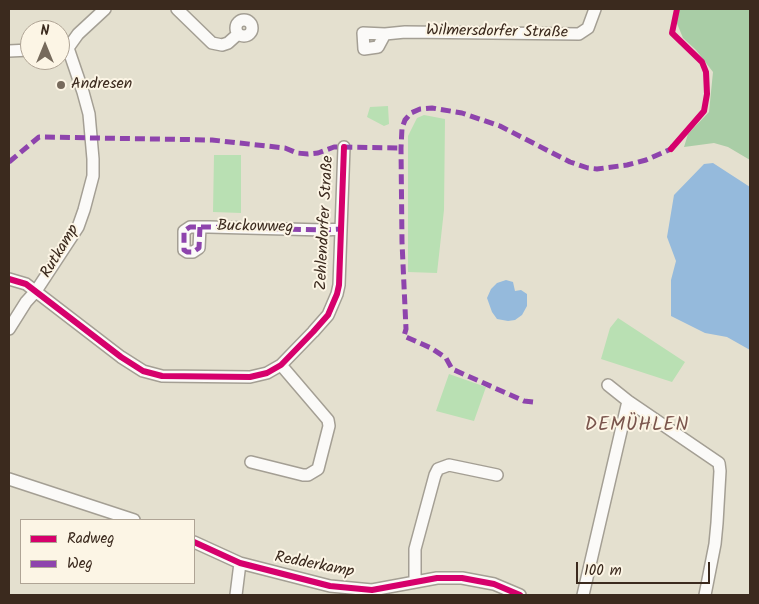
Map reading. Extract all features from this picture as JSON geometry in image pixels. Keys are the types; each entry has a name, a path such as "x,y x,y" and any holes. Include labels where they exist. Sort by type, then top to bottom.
{"street":[{"path":"70,42 105,9"},
{"path":"177,9 212,43 222,45 228,43 238,34"},
{"name":"Wilmersdorfer Straße","path":"385,34 405,32 579,34 588,28 595,9"},
{"name":"Rutkamp","path":"9,329 78,227 93,176 89,114 84,92 70,61"},
{"name":"Zehlendorfer Straße","path":"9,279 26,284 143,371 162,376 250,376 267,373 281,365 328,315 334,302 339,285 344,147"},
{"name":"Buckowweg","path":"200,227 341,230"},
{"path":"251,462 303,475 308,475 318,469 329,426 328,420 281,365"},
{"path":"608,385 628,401 719,463 716,537 705,595"},
{"path":"582,595 628,401"},
{"path":"415,582 415,549 438,469 449,465 497,475"},
{"path":"9,479 131,519"},
{"name":"Redderkamp","path":"195,542 240,563 330,586 372,590 437,578 477,580 494,584 520,595"},
{"path":"236,595 240,563"}],"green space":[{"path":"750,9 750,160 728,147 714,143 684,147 688,134 709,112 713,72 696,50 683,38 676,21 679,10"},
{"path":"388,106 389,124 384,126 367,117 370,107"},
{"path":"424,115 445,119 444,210 437,273 408,272 408,136 417,118"},
{"path":"214,155 241,155 241,213 213,212"},
{"path":"618,318 685,362 672,382 601,359 610,328"},
{"path":"449,374 486,387 474,421 436,411"}],"water":[{"path":"713,163 750,187 750,350 727,337 705,333 671,316 671,280 676,261 667,237 674,195 704,164"},
{"path":"506,280 513,282 515,291 521,290 527,294 527,306 522,315 515,320 508,321 497,319 492,312 487,298 491,289 497,283"}],"marked path":[{"path":"533,402 524,401 452,369 446,358 431,348 404,336 406,329 402,242 401,148 402,128 405,120 411,113 420,109 432,108 462,113 500,126 570,162 597,169 646,160 671,149 673,146"},
{"path":"9,162 39,137 212,140 285,148 297,153 308,154 318,153 334,147 401,148"},
{"path":"200,227 199,248 193,252 187,252 184,250 184,231 190,227 209,227 324,230 341,229 341,225"}],"cycle path":[{"path":"671,149 704,111 707,94 706,72 702,62 672,33 677,9"},
{"path":"9,279 26,284 121,357 143,371 162,376 250,377 267,373 281,365 313,332 328,315 337,294 339,285 344,147"},
{"path":"195,542 240,563 330,586 372,590 437,578 462,578 494,584 520,595"}],"place":[{"name":"Andresen","path":"61,85"}],"district":[{"name":"DEMÜHLEN","path":"637,427"}]}
